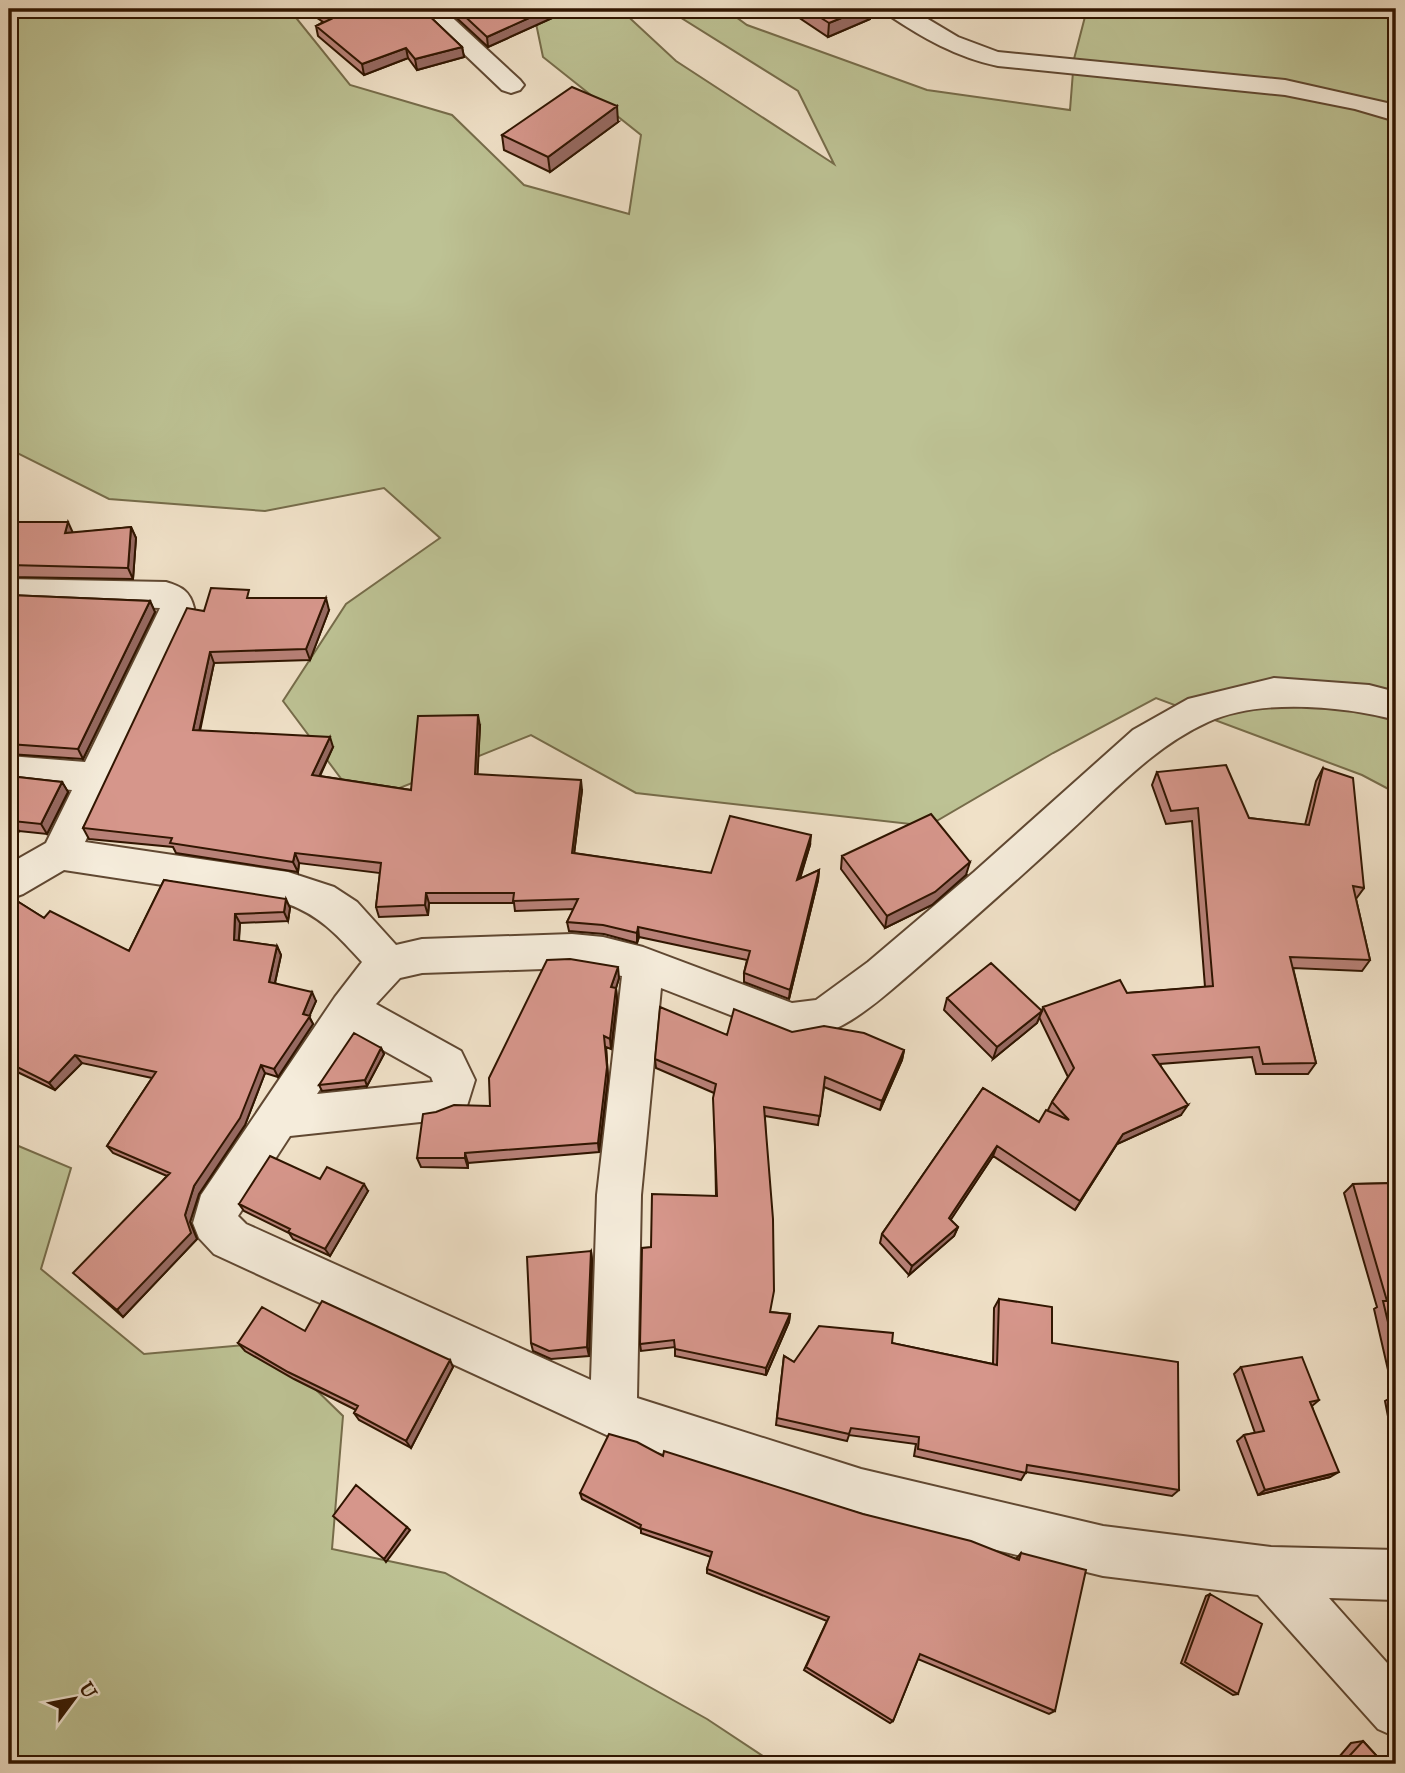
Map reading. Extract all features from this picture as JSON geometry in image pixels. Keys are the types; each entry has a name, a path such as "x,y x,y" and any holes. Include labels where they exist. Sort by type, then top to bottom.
{"street":[{"path":"429,9 511,85"},
{"path":"895,9 970,52 1012,60 1226,81 1314,93 1362,102 1396,113"},
{"path":"9,591 166,594 175,599 177,608 60,854 9,883"},
{"path":"1396,706 1369,699 1274,692 1201,709 1146,740 988,883 882,974 830,1013 808,1021 792,1021 643,964 603,954 572,951 422,956 388,964 370,980 349,1010 217,1210 215,1223 230,1239 613,1414 861,1493 1103,1551 1271,1572 1396,1575"},
{"path":"9,771 96,778"},
{"path":"60,854 288,888 320,899 343,914 388,964"},
{"path":"613,1414 619,1195 643,964"},
{"path":"278,1118 439,1101 451,1095 454,1080 446,1064 349,1010"},
{"path":"1271,1572 1396,1711"}],"green space":[{"path":"9,9 289,9 350,85 452,115 524,185 629,214 641,135 543,57 533,9 620,9 676,61 834,164 798,91 667,9 725,9 747,25 927,90 1070,110 1074,59 1087,9 1396,9 1396,793 1362,775 1156,698 1053,753 928,826 636,793 531,735 360,804 283,701 346,604 440,538 384,488 265,511 109,499 9,449"},
{"path":"9,1142 71,1168 41,1269 144,1354 268,1343 343,1416 332,1549 445,1573 707,1719 775,1764 9,1764"}],"building":[{"path":"316,9 422,9 462,47 415,59 406,48 362,64 316,26 331,19"},
{"path":"457,9 549,9 487,37"},
{"path":"807,9 864,9 829,23"},
{"path":"572,87 617,106 548,157 502,135"},
{"path":"9,522 68,522 65,533 131,527 128,568 9,565"},
{"path":"211,588 249,590 247,598 326,598 306,649 210,652 193,730 330,737 312,775 411,790 418,716 478,715 475,774 581,780 572,853 711,873 730,816 811,835 797,880 819,870 790,990 744,973 750,951 638,927 637,933 603,925 567,922 578,899 513,901 514,893 426,893 425,905 376,907 381,863 295,853 293,862 170,843 172,838 83,828 187,608 204,611"},
{"path":"9,595 150,601 78,749 9,744"},
{"path":"1226,765 1249,818 1309,825 1323,768 1353,778 1364,888 1353,886 1370,960 1290,957 1316,1063 1263,1064 1259,1047 1153,1055 1188,1105 1123,1134 1080,1201 997,1146 949,1218 958,1227 912,1266 882,1234 983,1088 1039,1122 1046,1110 1069,1120 1052,1102 1074,1068 1043,1007 1120,980 1127,993 1213,986 1198,808 1171,811 1157,772"},
{"path":"9,776 62,782 41,824 13,821 9,827"},
{"path":"931,814 970,862 935,892 887,916 842,856"},
{"path":"164,880 286,899 284,912 235,914 234,940 277,946 269,982 312,992 303,1014 310,1016 274,1069 261,1065 240,1118 194,1186 185,1215 191,1233 117,1310 73,1273 170,1173 107,1146 156,1072 75,1055 49,1083 9,1063 9,896 44,918 50,911 129,951"},
{"path":"570,959 618,967 611,987 616,988 610,1039 604,1036 607,1067 598,1143 465,1153 465,1158 417,1158 423,1114 454,1105 490,1106 489,1078 547,960"},
{"path":"991,963 1042,1011 997,1047 947,998"},
{"path":"660,1007 727,1035 734,1009 792,1032 824,1026 864,1033 904,1050 882,1101 825,1077 820,1116 764,1107 773,1219 774,1291 770,1312 790,1314 766,1368 675,1349 674,1340 640,1344 642,1248 651,1247 652,1194 717,1196 713,1098 716,1084 655,1059"},
{"path":"354,1033 381,1048 365,1080 319,1085"},
{"path":"270,1156 320,1179 327,1167 364,1184 325,1249 239,1204"},
{"path":"1396,1183 1396,1356 1383,1301 1387,1301 1353,1184"},
{"path":"591,1251 587,1347 549,1351 531,1343 527,1257"},
{"path":"999,1299 1052,1307 1052,1343 1178,1362 1179,1490 1027,1465 1026,1473 918,1449 919,1437 851,1428 849,1434 777,1418 784,1356 794,1362 819,1326 893,1333 892,1343 997,1365"},
{"path":"322,1301 450,1360 406,1441 354,1413 358,1406 288,1372 238,1343 262,1307 305,1331"},
{"path":"1302,1357 1319,1400 1310,1402 1339,1472 1265,1490 1244,1435 1264,1431 1241,1367"},
{"path":"609,1434 637,1442 663,1456 664,1451 863,1514 971,1541 1019,1560 1021,1553 1086,1570 1055,1711 920,1654 893,1721 806,1667 829,1617 707,1569 712,1552 640,1528 641,1525 580,1493"},
{"path":"356,1485 407,1527 384,1559 333,1516"},
{"path":"1210,1594 1262,1624 1238,1694 1185,1662"},
{"path":"1363,1741 1384,1764 1342,1764"}]}
